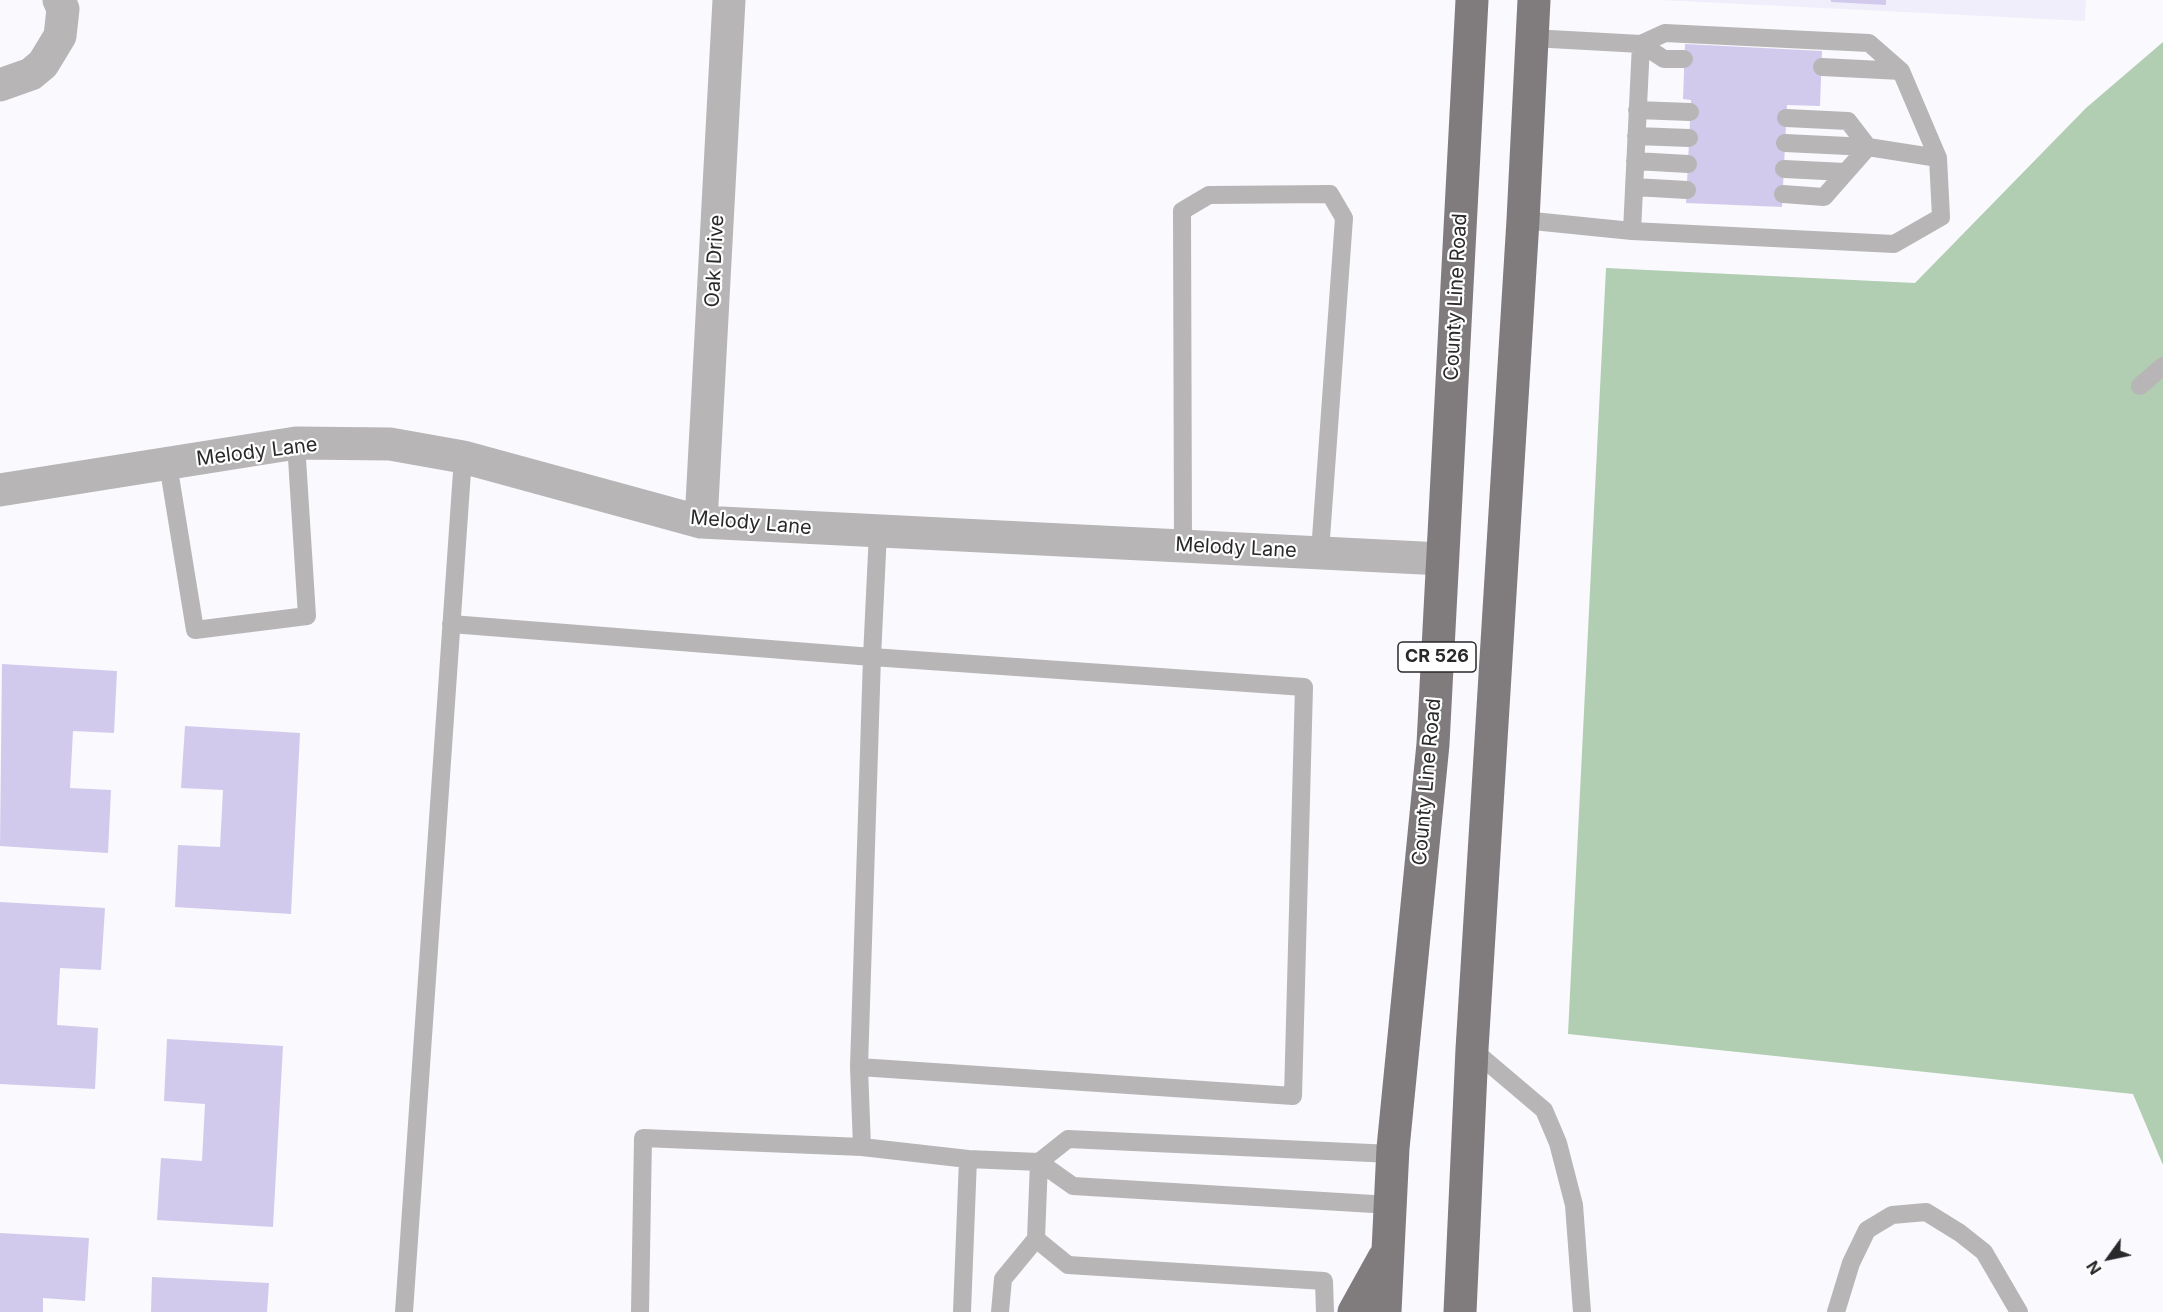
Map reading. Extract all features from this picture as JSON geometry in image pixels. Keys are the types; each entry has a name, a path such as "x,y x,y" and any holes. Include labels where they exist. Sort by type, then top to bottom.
{"main road":[{"name":"County Line Road","path":"1385,1312 1392,1154 1432,744 1472,0"},
{"name":"CR 526","path":"1460,1312 1472,1049 1534,0"},
{"path":"1354,1312 1388,1251"}],"street":[{"path":"0,85 31,74 43,64 60,36 63,9 59,0"},
{"name":"Oak Drive","path":"701,522 729,0"},
{"name":"Melody Lane","path":"0,490 296,443 390,444 463,458 701,522 1442,559"}],"lane":[{"path":"1522,220 1632,231 1894,244 1941,217 1938,158 1901,71 1869,43 1665,33 1641,44 1532,38"},
{"path":"1641,44 1664,59 1684,60"},
{"path":"1632,231 1641,44"},
{"path":"1822,66 1901,71"},
{"path":"1638,110 1690,112"},
{"path":"1786,118 1848,121 1868,147"},
{"path":"1636,135 1689,138"},
{"path":"1785,143 1868,147 1938,158"},
{"path":"1783,194 1824,197 1868,147"},
{"path":"1635,161 1688,164"},
{"path":"1784,169 1845,172"},
{"path":"1634,187 1687,190"},
{"path":"1183,546 1182,211 1209,195 1330,194 1344,218 1320,552"},
{"path":"2140,386 2163,366"},
{"path":"168,464 195,630 307,616 296,443"},
{"path":"404,1312 463,458"},
{"path":"862,1147 859,1068 878,532"},
{"path":"451,624 872,657 1304,687 1293,1096 859,1068"},
{"path":"1472,1049 1544,1110 1558,1143 1574,1205 1582,1312"},
{"path":"640,1312 643,1138 862,1147 968,1159 1039,1162 1073,1186 1390,1205"},
{"path":"1000,1312 1003,1279 1036,1239 1039,1162 1068,1139 1392,1154"},
{"path":"962,1312 968,1159"},
{"path":"1836,1312 1851,1263 1867,1230 1892,1215 1926,1212 1960,1233 1984,1252 2019,1312"},
{"path":"1036,1239 1068,1265 1324,1281 1325,1312"}],"shaded area":[{"path":"1660,0 2086,0 2085,21"}],"green space":[{"path":"2163,42 2163,1165 2133,1094 1568,1034 1606,268 1915,283 2086,108"}],"building":[{"path":"1831,0 1886,0 1886,5 1831,2"},
{"path":"1685,44 1822,51 1820,106 1787,105 1782,207 1686,203 1691,100 1683,99"},
{"path":"2,664 117,671 114,733 73,731 70,788 111,790 108,853 0,846"},
{"path":"185,726 300,733 291,914 175,907 178,845 220,847 223,790 181,788"},
{"path":"0,902 105,908 101,970 60,968 57,1025 98,1028 95,1089 0,1084"},
{"path":"167,1039 283,1046 273,1227 157,1220 161,1158 202,1161 205,1104 164,1101"},
{"path":"0,1233 89,1238 85,1301 43,1298 43,1312 0,1312"},
{"path":"152,1277 269,1283 267,1312 151,1312"}]}
